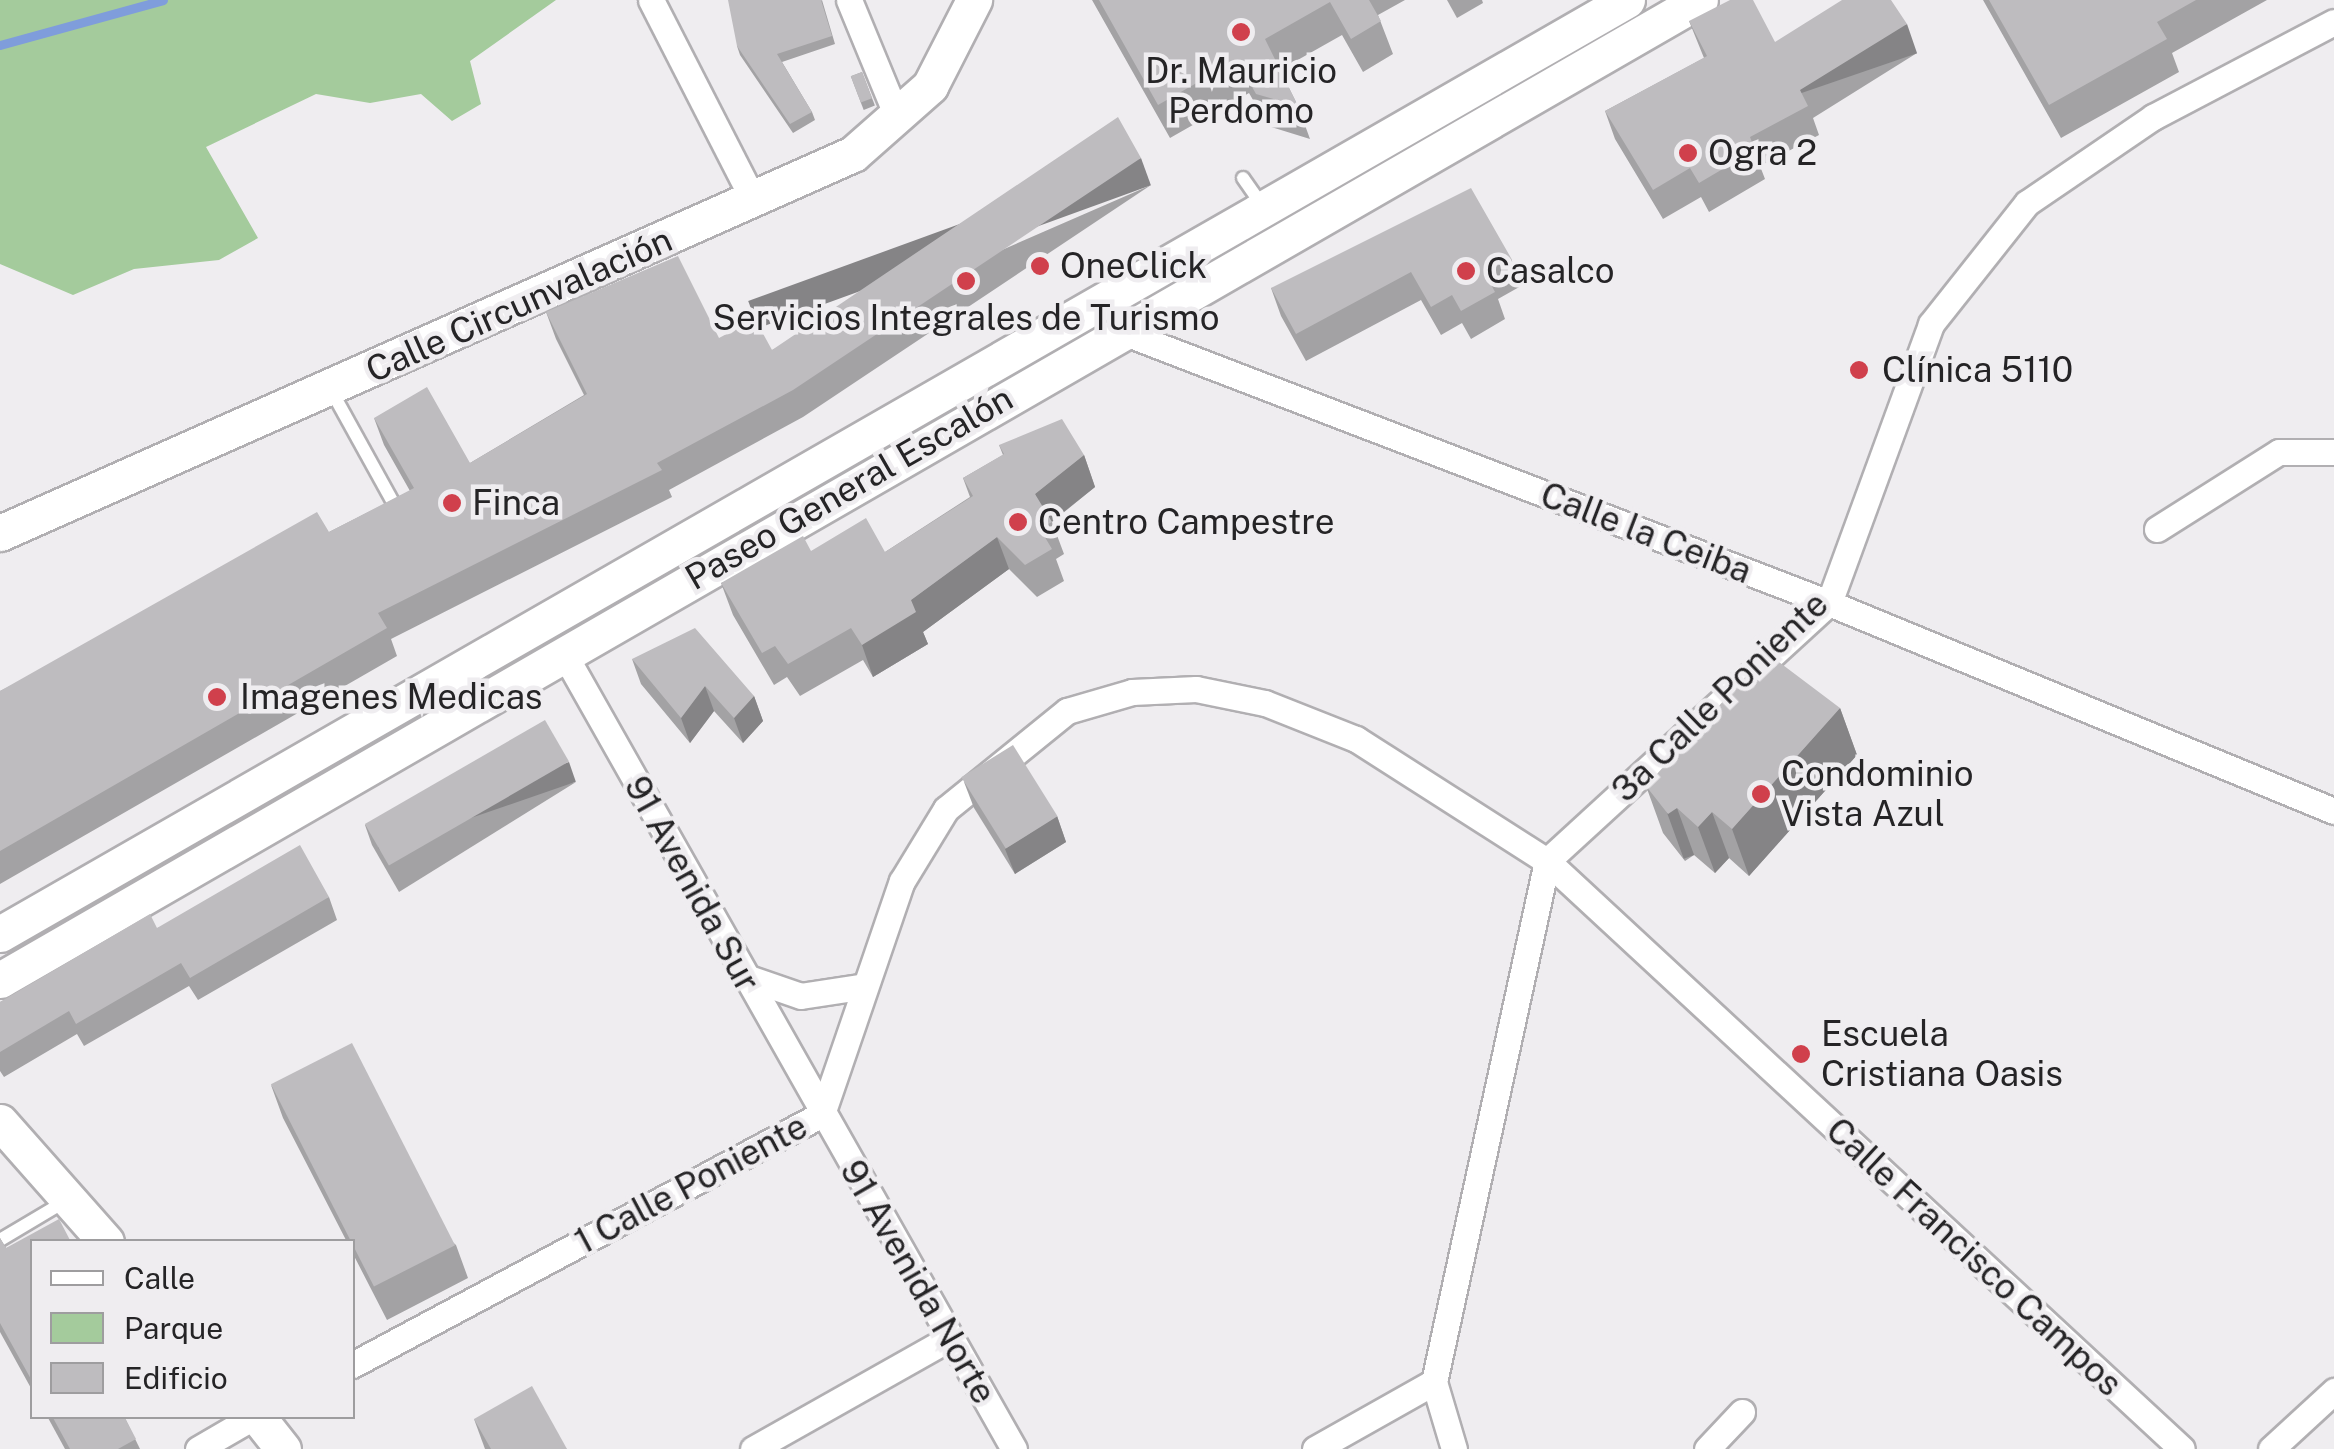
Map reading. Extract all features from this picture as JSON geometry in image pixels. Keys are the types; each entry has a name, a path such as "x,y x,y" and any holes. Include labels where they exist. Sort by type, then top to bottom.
{"main road":[{"name":"Calle Circunvalación","path":"0,533 331,390 853,154 898,118 953,50 974,0"},
{"name":"Paseo General Escalón","path":"0,934 1627,0"},
{"name":"Paseo General Escalón","path":"0,980 1700,0"},
{"path":"5,1135 103,1239"},
{"path":"258,1419 283,1449"}],"street":[{"path":"651,0 754,199"},
{"path":"850,0 898,118"},
{"name":"3a Calle Poniente","path":"1546,861 1829,603 1931,324 1972,265 2027,203 2154,116 2334,22"},
{"name":"Calle la Ceiba","path":"1120,331 1829,603 2334,811"},
{"path":"2158,528 2278,452 2334,452"},
{"name":"91 Avenida Sur","path":"564,652 822,1114"},
{"name":"1 Calle Poniente","path":"355,1362 822,1114 860,987 902,880 946,809 1067,711 1132,692 1196,689 1265,702 1356,739 1546,861"},
{"path":"1454,1449 1434,1382 1546,861"},
{"name":"Calle Francisco Campos","path":"1546,861 2182,1449"},
{"path":"743,976 800,996 860,987"},
{"name":"91 Avenida Norte","path":"822,1114 1014,1449"},
{"path":"753,1449 950,1338"},
{"path":"1315,1449 1434,1382"},
{"path":"2272,1449 2334,1392"},
{"path":"1707,1449 1742,1412"},
{"path":"198,1449 251,1419"}],"lane":[{"path":"1244,178 1264,207"},
{"path":"331,390 402,518"},
{"path":"0,1240 69,1199"}],"green space":[{"path":"0,0 556,0 470,61 481,104 452,121 421,94 370,103 316,94 206,147 258,238 219,260 134,269 73,295 0,264"}],"building":[{"path":"728,0 821,0 832,36 777,54 812,112 790,124 737,46"},
{"path":"1099,0 1369,0 1381,21 1351,39 1330,2 1265,39 1298,106 1256,94 1237,60 1158,105"},
{"path":"1730,0 1753,0 1775,42 1842,0 1891,0 1907,24 1800,90 1808,106 1750,137 1755,150 1699,183 1690,168 1653,190 1605,111 1707,56 1689,21"},
{"path":"1989,0 2196,0 2157,22 2167,39 2049,105"},
{"path":"862,72 872,98 861,102 851,76"},
{"path":"1118,117 1141,158 793,390 657,463 662,470 378,613 387,628 0,851 0,691 317,512 329,532 414,488 374,418 427,387 470,463 587,394 546,312 678,256 719,338 755,319 772,350"},
{"path":"1471,188 1511,258 1485,273 1495,292 1461,311 1452,295 1431,307 1411,272 1296,334 1271,288"},
{"path":"1062,419 1084,455 1035,494 1052,522 1040,529 1052,549 1025,565 997,537 911,600 916,612 862,645 851,628 788,664 775,646 762,653 721,583 803,536 811,551 866,518 885,552 973,496 963,478 1004,454 999,445"},
{"path":"695,628 754,696 734,718 705,686 681,718 632,659"},
{"path":"1767,653 1840,708 1732,829 1712,812 1698,827 1677,808 1668,814 1646,786"},
{"path":"545,720 569,762 389,866 365,824"},
{"path":"1013,745 1058,816 1006,849 961,777"},
{"path":"300,845 329,897 190,978 181,963 76,1024 69,1011 0,1052 0,1002 150,914 157,928"},
{"path":"352,1043 455,1245 374,1287 355,1249 355,1239 350,1239 271,1084"},
{"path":"59,1219 69,1239 30,1239 30,1377 0,1323 0,1238 6,1248"},
{"path":"532,1386 567,1449 491,1449 474,1419"},
{"path":"54,1419 126,1419 136,1439 118,1449 70,1449"}],"waterway":[{"path":"0,45 163,0"}],"place":[{"name":"Dr. Mauricio Perdomo","path":"1241,32"},
{"name":"Ogra 2","path":"1688,153"},
{"name":"OneClick","path":"1040,266"},
{"name":"Casalco","path":"1466,271"},
{"name":"Servicios Integrales de Turismo","path":"966,281"},
{"name":"Clínica 5110","path":"1859,370"},
{"name":"Finca","path":"452,503"},
{"name":"Centro Campestre","path":"1018,522"},
{"name":"Imagenes Medicas","path":"217,697"},
{"name":"Condominio Vista Azul","path":"1761,794"},
{"name":"Escuela Cristiana Oasis","path":"1801,1054"}]}
